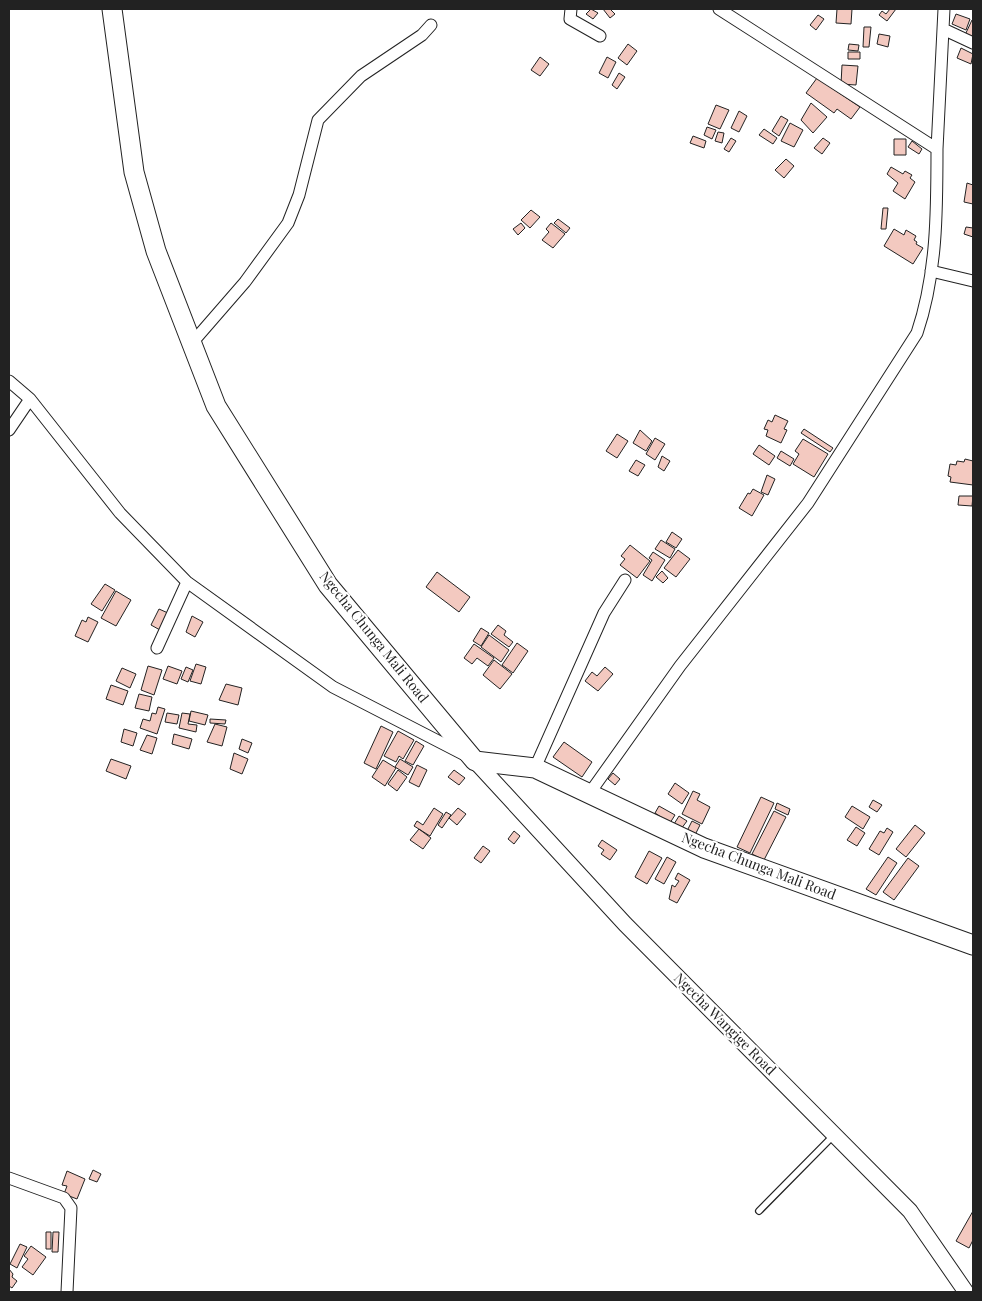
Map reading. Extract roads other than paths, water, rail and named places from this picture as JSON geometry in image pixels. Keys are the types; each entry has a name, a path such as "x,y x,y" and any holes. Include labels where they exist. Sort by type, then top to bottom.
{"main road":[{"name":"Ngecha Chunga Mali Road","path":"112,9 134,172 156,251 216,406 328,585 475,760 535,768 704,848 973,944"}],"street":[{"path":"571,9 570,19 600,36"},
{"path":"718,9 936,149"},
{"path":"589,794 680,666 808,503 917,333 927,304 937,216 936,149 944,9"},
{"path":"192,343 245,282 288,223 299,195 318,120 361,76 415,40 431,24"},
{"path":"943,29 973,43"},
{"path":"931,271 973,281"},
{"path":"9,380 30,399 120,513 187,582 333,688 475,760"},
{"path":"9,430 30,399"},
{"path":"535,768 604,613 625,580"},
{"path":"157,648 187,582"},
{"name":"Ngecha Wangige Road","path":"475,760 625,924 910,1211 966,1292"},
{"path":"9,1178 64,1198 71,1208 67,1292"}],"lane":[{"path":"759,1211 835,1135"}]}
